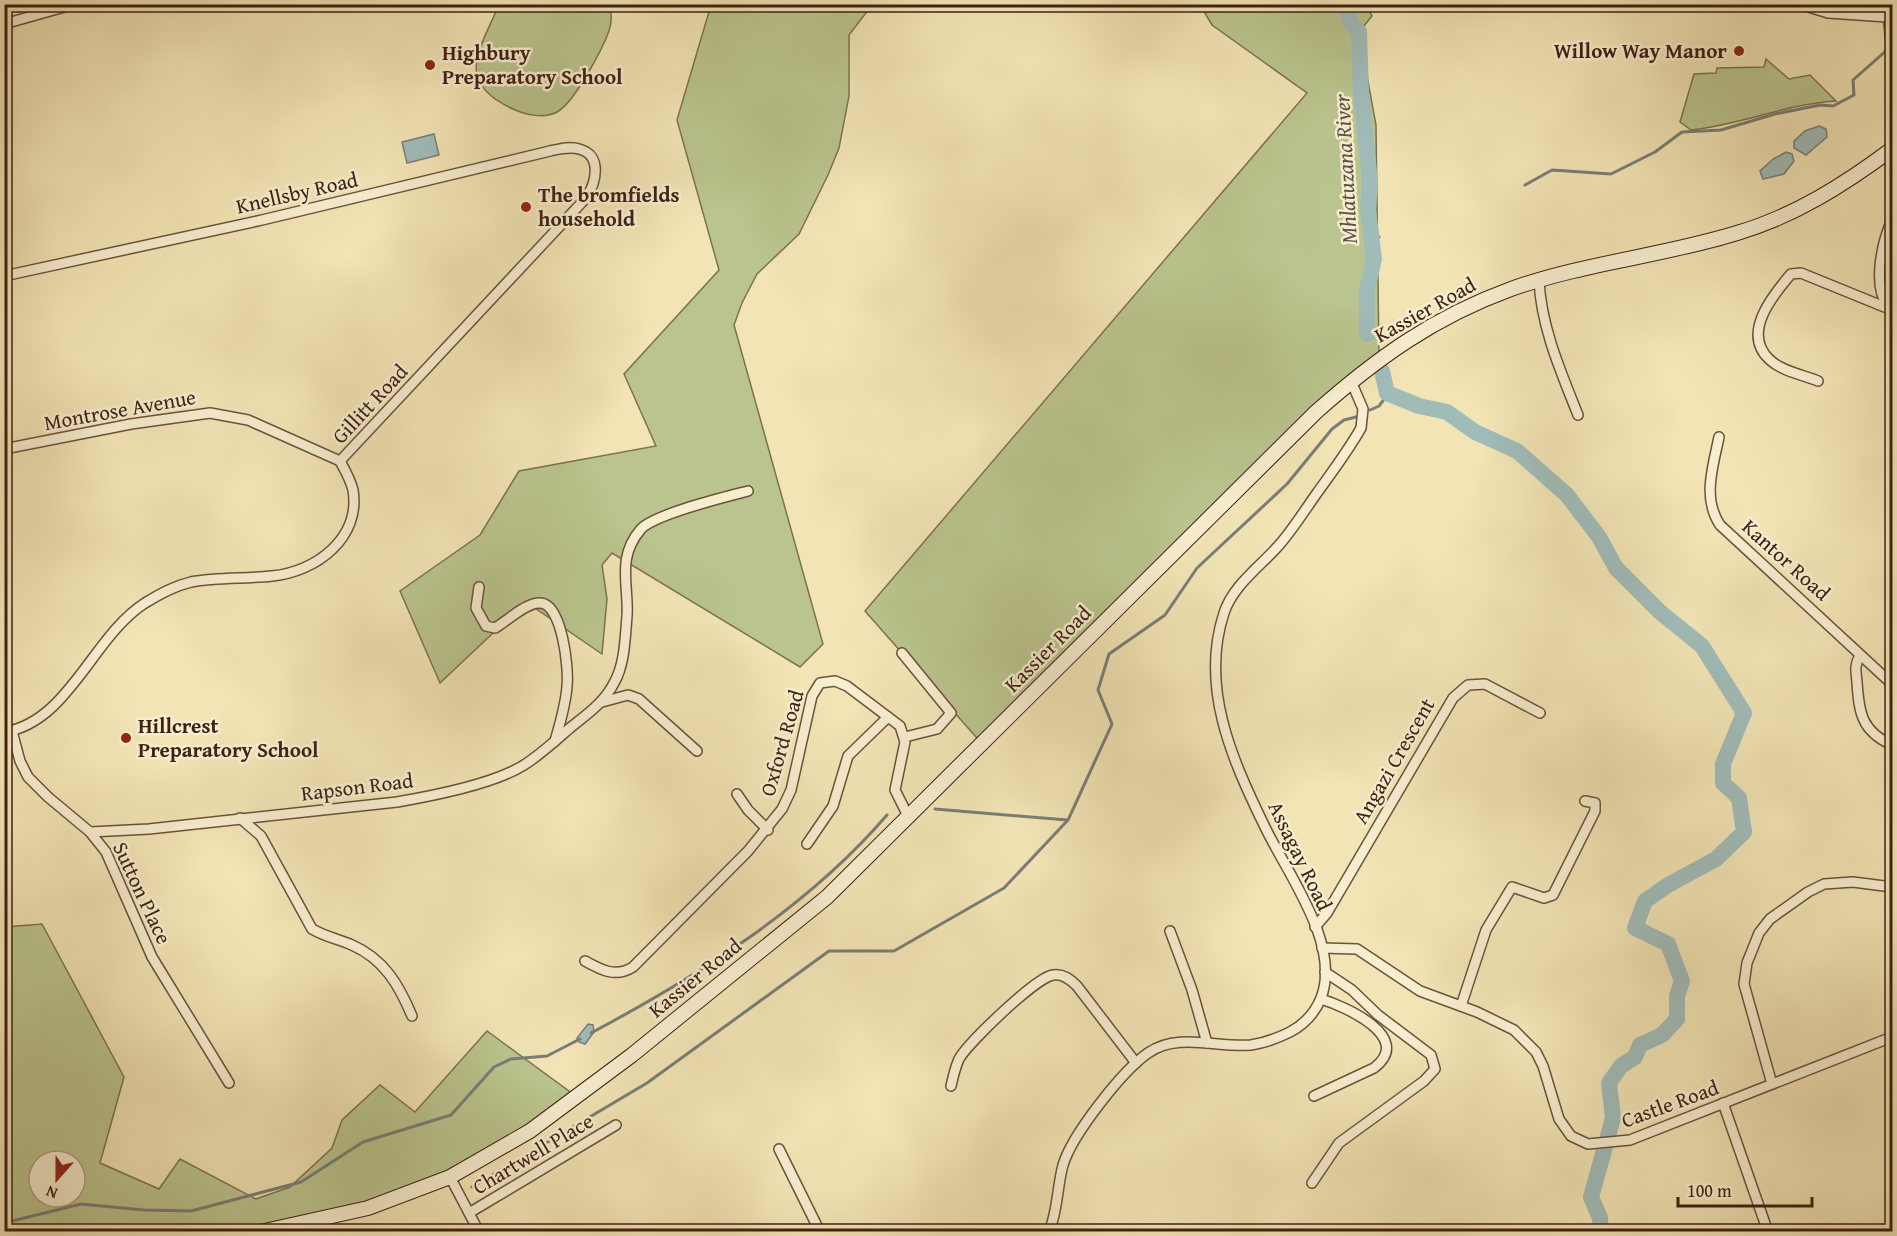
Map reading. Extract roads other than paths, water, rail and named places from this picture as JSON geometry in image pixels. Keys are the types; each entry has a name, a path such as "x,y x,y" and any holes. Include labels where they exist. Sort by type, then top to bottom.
{"main road":[{"name":"Kassier Road","path":"260,1232 368,1208 450,1177 530,1131 632,1055 782,936 909,818 1316,412 1399,344 1480,301 1539,280 1705,242 1756,227 1834,190 1893,148"}],"street":[{"path":"4,24 75,4"},
{"path":"1799,4 1828,13 1872,14 1890,21"},
{"name":"Knellsby Road","path":"4,276 262,220 566,148 584,151 593,161"},
{"name":"Gillitt Road","path":"8,732 34,722 56,704 118,624 162,592 207,580 273,576 294,572 328,555 345,534 352,514 353,489 340,461 586,198 596,178 593,161"},
{"path":"1891,308 1881,295 1880,283 1884,246 1893,220"},
{"path":"1818,381 1770,360 1759,340 1763,313 1791,274 1802,273 1891,308"},
{"path":"1539,280 1540,301 1556,359 1578,415"},
{"name":"Assagay Road","path":"1049,1232 1063,1164 1071,1144 1085,1123 1146,1054 1165,1045 1207,1043 1251,1045 1281,1036 1308,1020 1321,999 1325,972 1322,948 1315,927 1263,824 1221,721 1215,692 1216,647 1224,612 1237,589 1281,543 1361,428 1363,409 1351,381"},
{"name":"Montrose Avenue","path":"4,449 131,424 210,413 248,420 340,461"},
{"name":"Kantor Road","path":"1719,437 1709,488 1711,507 1716,519 1893,684"},
{"name":"Rapson Road","path":"90,832 418,798 513,771 555,741 602,702 619,671 627,613 624,587 627,557 642,527 686,507 748,491"},
{"path":"479,587 476,608 486,626 495,628 535,603 543,603 554,610 561,631 568,675 555,741"},
{"path":"902,653 951,713 937,729 905,737 895,784 897,797 909,818"},
{"path":"1860,655 1855,668 1859,708 1864,721 1877,736 1893,745"},
{"name":"Oxford Road","path":"585,961 619,973 633,966 768,830 791,790 812,696 820,683 830,681 841,683 900,726 905,737"},
{"name":"Angazi Crescent","path":"1315,927 1327,913 1453,698 1468,685 1485,684 1540,713"},
{"name":"Rapson Road","path":"602,702 627,695 639,699 697,751"},
{"path":"807,844 833,806 848,756 888,717"},
{"name":"Sutton Place","path":"8,732 28,777 90,832 106,852 152,957 229,1083"},
{"path":"737,794 748,810 768,830"},
{"path":"1461,1006 1486,930 1513,886 1544,898 1553,896 1595,811 1595,803 1586,801"},
{"path":"240,818 261,836 312,929 327,938 351,945 386,968 402,990 412,1016"},
{"path":"1772,1084 1744,984 1748,963 1759,933 1770,919 1808,892 1824,884 1853,882 1893,887"},
{"path":"1170,931 1192,990 1207,1043"},
{"name":"Castle Road","path":"1322,948 1357,949 1420,991 1507,1026 1529,1042 1543,1066 1564,1129 1579,1141 1599,1144 1630,1140 1893,1037"},
{"path":"1312,1183 1339,1143 1424,1081 1435,1069 1431,1055 1378,1015 1352,990 1325,972"},
{"path":"951,1086 956,1065 972,1042 1034,985 1054,975 1066,977 1077,987 1136,1064"},
{"path":"1314,1096 1374,1068 1382,1062 1385,1052 1381,1035 1370,1021 1345,1007 1321,999"},
{"path":"1723,1104 1768,1232"},
{"name":"Chartwell Place","path":"469,1213 616,1125"},
{"path":"779,1149 820,1232"},
{"path":"450,1177 479,1232"}],"water":[{"path":"1819,126 1826,129 1827,137 1806,155 1794,148 1794,141 1805,131"},
{"path":"434,134 439,155 407,163 402,142"},
{"path":"1786,152 1792,154 1794,161 1784,174 1763,179 1760,171 1773,159"},
{"path":"588,1024 593,1025 594,1032 585,1044 579,1042 577,1038"}],"waterway":[{"name":"Mhlatuzana River","path":"1345,4 1350,22 1359,32 1361,93 1370,182 1368,210 1374,259 1367,290 1367,334"},
{"path":"1525,185 1552,170 1611,174 1655,152 1682,132 1721,130 1775,114 1820,105 1833,106 1854,95 1853,80 1887,50 1883,10 1892,4"},
{"name":"Mhlatuzana River","path":"1370,239 1379,237"},
{"name":"Mhlatuzana River","path":"1382,371 1387,393 1419,406 1447,412 1475,432 1517,451 1567,495 1599,537 1616,568 1660,612 1702,646 1744,713 1723,764 1723,783 1739,798 1744,832 1716,859 1668,885 1645,901 1635,928 1668,944 1682,981 1677,996 1677,1019 1662,1035 1640,1045 1635,1057 1621,1066 1609,1083 1613,1118 1591,1197 1600,1218 1601,1232"},
{"path":"1370,410 1379,406 1388,394"},
{"path":"472,1187 647,1083 829,951 894,951 1004,888 1068,820 1112,724 1098,690 1109,654 1165,615 1197,568 1287,484 1332,429 1344,420 1356,417"},
{"path":"935,809 1067,820"},
{"path":"591,1033 711,963 786,910 856,849 887,815"},
{"path":"4,1223 81,1204 144,1210 191,1211 301,1182 363,1142 451,1115 494,1067 511,1059 547,1056 580,1039"},
{"path":"448,1232 453,1227"}],"place":[{"name":"Willow Way Manor","path":"1739,51"},
{"name":"Highbury Preparatory School","path":"430,65"},
{"name":"The bromfields household","path":"526,207"},
{"name":"Hillcrest Preparatory School","path":"126,738"}]}
